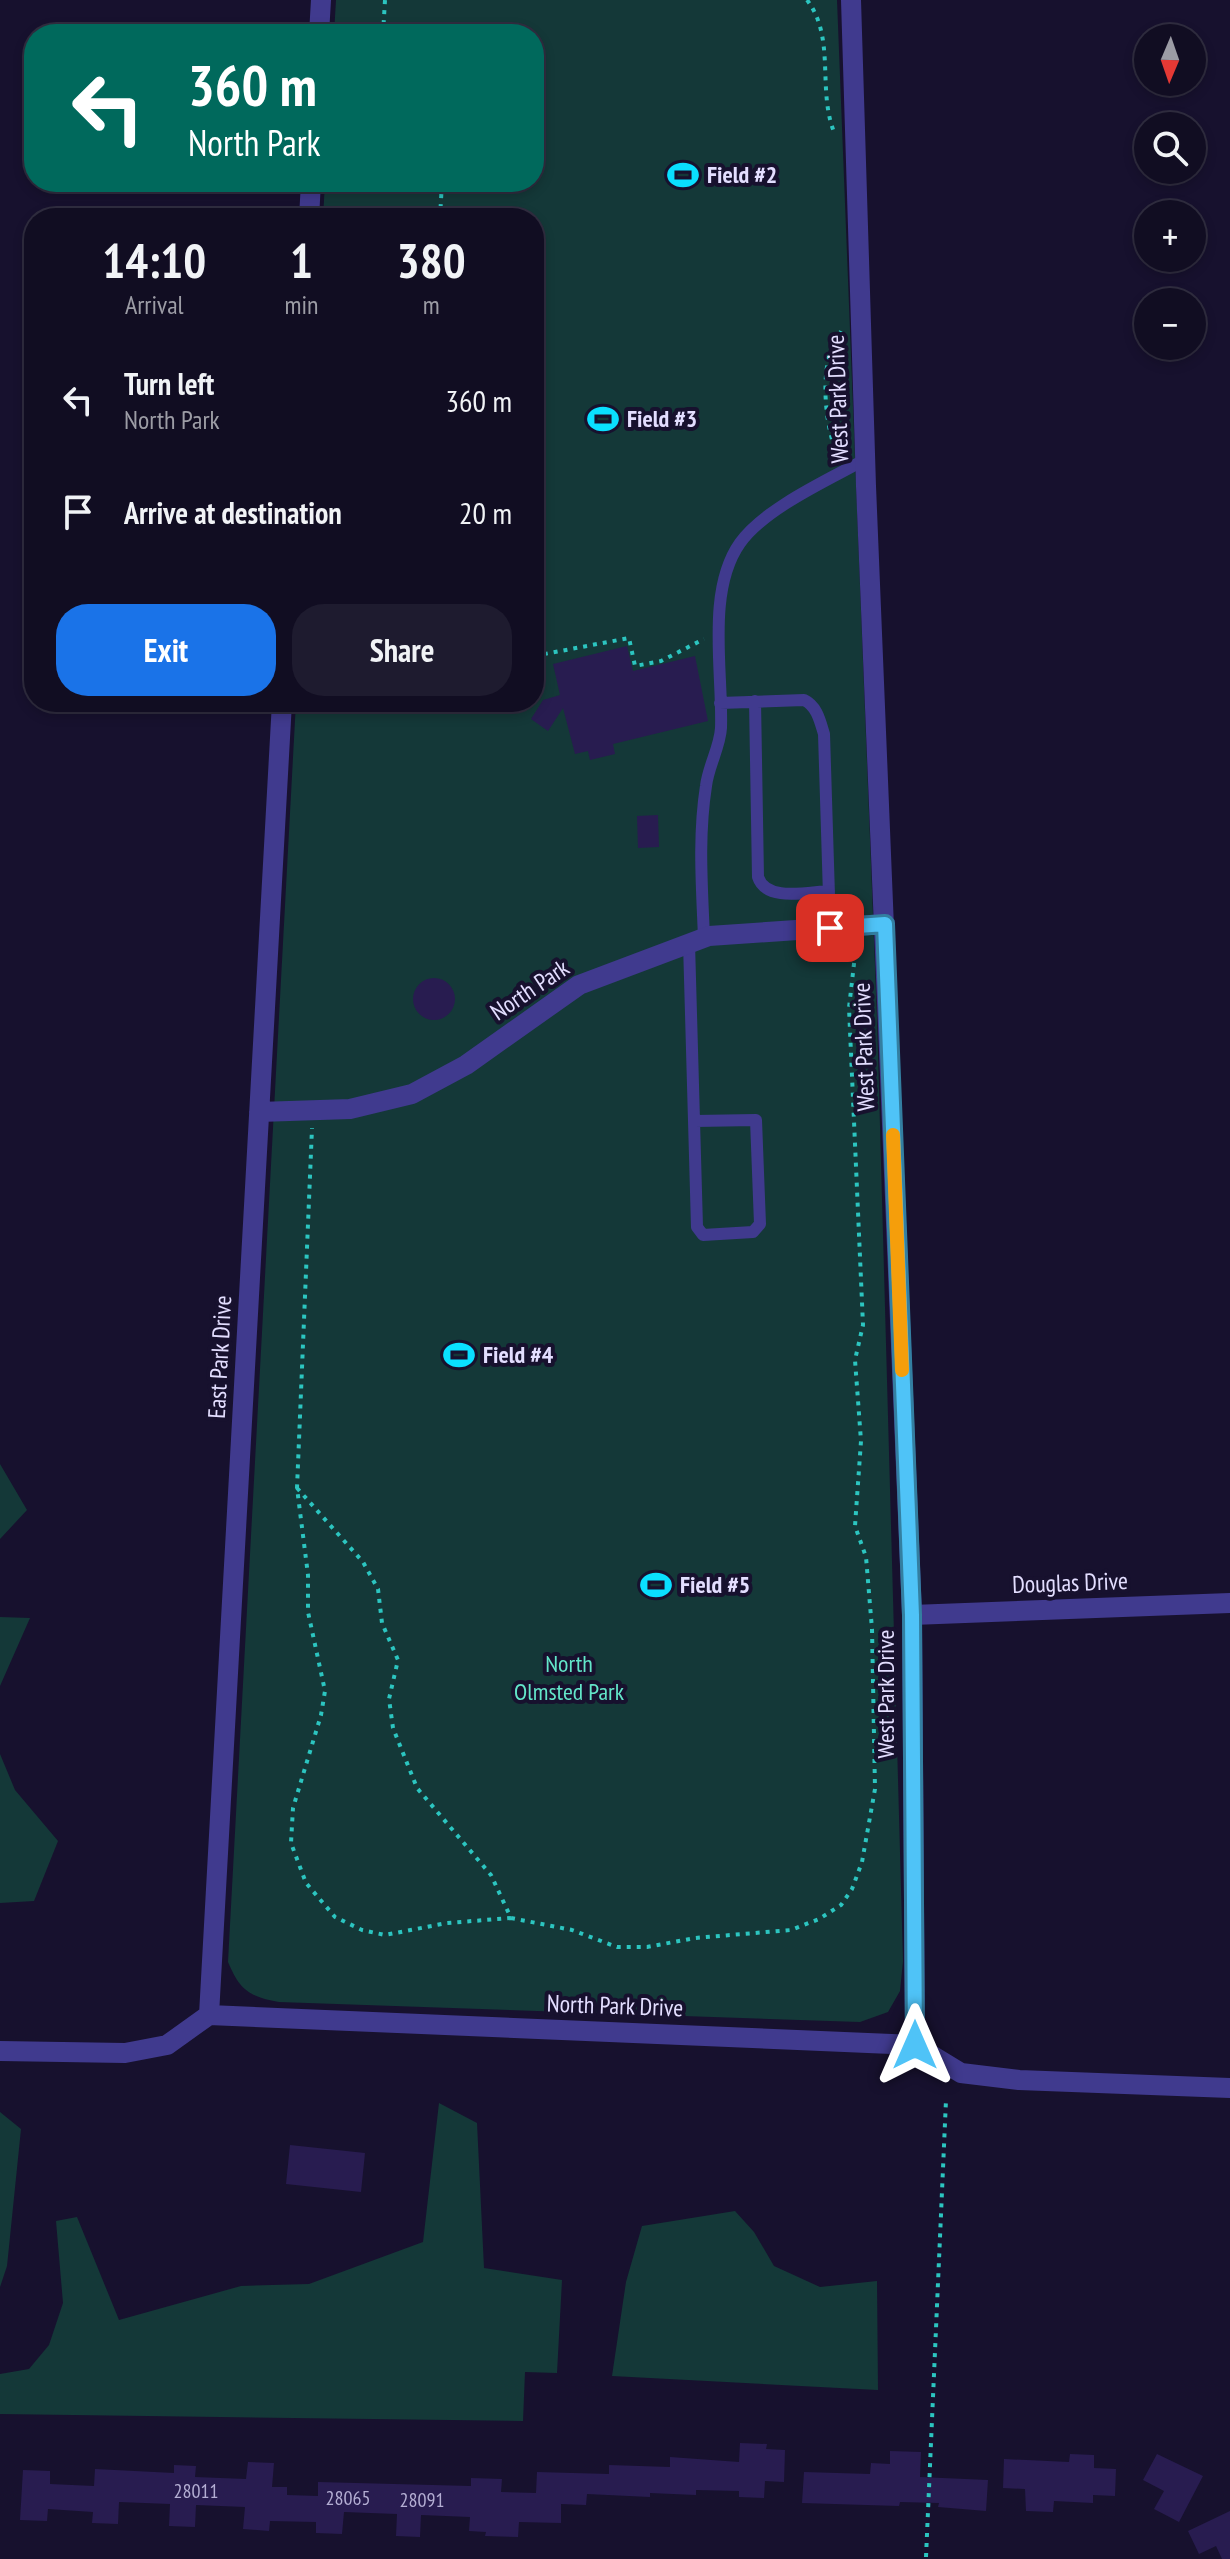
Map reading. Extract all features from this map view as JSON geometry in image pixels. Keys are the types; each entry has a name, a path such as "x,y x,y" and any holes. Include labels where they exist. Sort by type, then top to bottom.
{"street":[{"path":"320,24 321,0"},
{"name":"West Park Drive","path":"851,0 912,1615 915,2045"},
{"name":"East Park Drive","path":"209,2015 281,712"},
{"name":"North Park","path":"259,1112 350,1109 412,1094 466,1065 579,985 696,941 885,924"},
{"name":"Douglas Drive","path":"912,1615 1230,1603"},
{"path":"0,2051 125,2053 167,2045 209,2015"},
{"name":"North Park Drive","path":"209,2015 915,2045 961,2073 1019,2080 1230,2088"}],"lane":[{"path":"695,1121 756,1120 760,1224 753,1232 703,1235 697,1227 695,1121 696,941 700,834 706,782 721,730 722,591 728,564 741,541 765,519 866,459"},
{"path":"720,703 804,700 811,703 818,714 824,734 830,928"},
{"path":"755,701 758,877 761,887 768,892 829,891"}],"path":[{"path":"384,24 385,0"},
{"path":"807,0 822,26 826,105 835,135"},
{"path":"839,459 829,431 827,374 828,359 844,324"},
{"path":"544,654 629,638 635,666 661,661 720,631"},
{"path":"312,1127 297,1488 308,1575 308,1612 325,1691 321,1715 293,1808 291,1843 306,1883 335,1917 362,1930 385,1935 447,1923 511,1918 572,1930 617,1947 647,1947 695,1938 791,1930 819,1919 841,1905 852,1889 862,1862 875,1789 872,1629 866,1557 855,1526 861,1441 855,1360 863,1325 849,1008 856,946"},
{"path":"297,1488 363,1562 378,1589 382,1623 398,1660 389,1699 393,1728 412,1776 417,1788 491,1875 511,1918"},
{"path":"926,2557 946,2100"}],"green space":[{"name":"North Olmsted Park","path":"336,0 837,0 877,1017 903,1961 900,1991 888,2012 860,2022 279,2002 246,1990 228,1962 295,712 544,712 544,208 324,208 324,192 544,192 544,24 335,24"},
{"path":"0,1464 27,1510 0,1539"},
{"path":"0,1617 30,1618 0,1686"},
{"path":"0,1754 15,1790 58,1841 34,1901 0,1903"},
{"path":"439,2103 477,2123 484,2268 562,2280 557,2373 525,2372 523,2421 0,2414 0,2374 29,2369 49,2345 63,2303 56,2221 77,2217 119,2320 241,2286 309,2284 423,2242"},
{"path":"0,2112 21,2129 7,2266 0,2287"},
{"path":"735,2211 754,2232 774,2266 820,2287 877,2281 878,2390 612,2376 626,2282 642,2226"}],"building":[{"path":"627,646 633,671 695,656 708,721 613,744 615,754 590,760 588,751 575,754 563,708 548,731 531,719 535,712 544,712 544,700 560,695 553,664"},
{"path":"658,815 659,847 638,848 637,816"},
{"path":"434,978 449,984 455,999 449,1014 434,1020 419,1014 413,999 419,984"},
{"path":"290,2145 365,2153 361,2192 286,2184"},
{"path":"740,2443 767,2444 766,2449 785,2450 784,2482 765,2481 764,2498 739,2497 739,2491 696,2490 696,2495 650,2493 650,2497 587,2494 586,2505 561,2504 561,2523 519,2522 518,2537 485,2536 486,2532 469,2531 470,2517 421,2515 420,2537 396,2536 397,2514 344,2512 342,2534 316,2533 316,2522 270,2521 269,2531 243,2529 245,2507 196,2505 195,2527 169,2526 170,2504 119,2502 118,2524 92,2523 93,2512 48,2509 47,2521 20,2520 23,2470 50,2471 50,2484 94,2486 95,2469 174,2473 174,2465 196,2466 195,2477 246,2479 248,2462 274,2463 272,2487 287,2487 287,2495 318,2496 318,2482 471,2486 471,2478 502,2479 501,2492 536,2493 537,2472 609,2474 609,2465 670,2467 670,2457 739,2462"},
{"path":"890,2451 921,2452 920,2477 988,2480 986,2511 938,2507 939,2503 900,2502 899,2506 802,2503 804,2472 870,2474 871,2463 890,2464"},
{"path":"1070,2454 1094,2455 1094,2468 1116,2469 1115,2496 1093,2495 1093,2503 1054,2501 1053,2512 1026,2511 1025,2489 1003,2488 1004,2459 1069,2462"},
{"path":"1157,2454 1203,2476 1179,2522 1154,2509 1164,2491 1143,2480"},
{"path":"1230,2511 1230,2559 1222,2559 1216,2546 1199,2554 1188,2531"}],"slow traffic":[{"path":"893,1135 902,1370"}],"place":[{"name":"Field #2","path":"683,175"},
{"name":"Field #3","path":"603,419"},
{"name":"Field #4","path":"459,1355"},
{"name":"Field #5","path":"656,1585"}],"route":[{"path":"830,928 885,924 912,1615 915,2045"}]}
